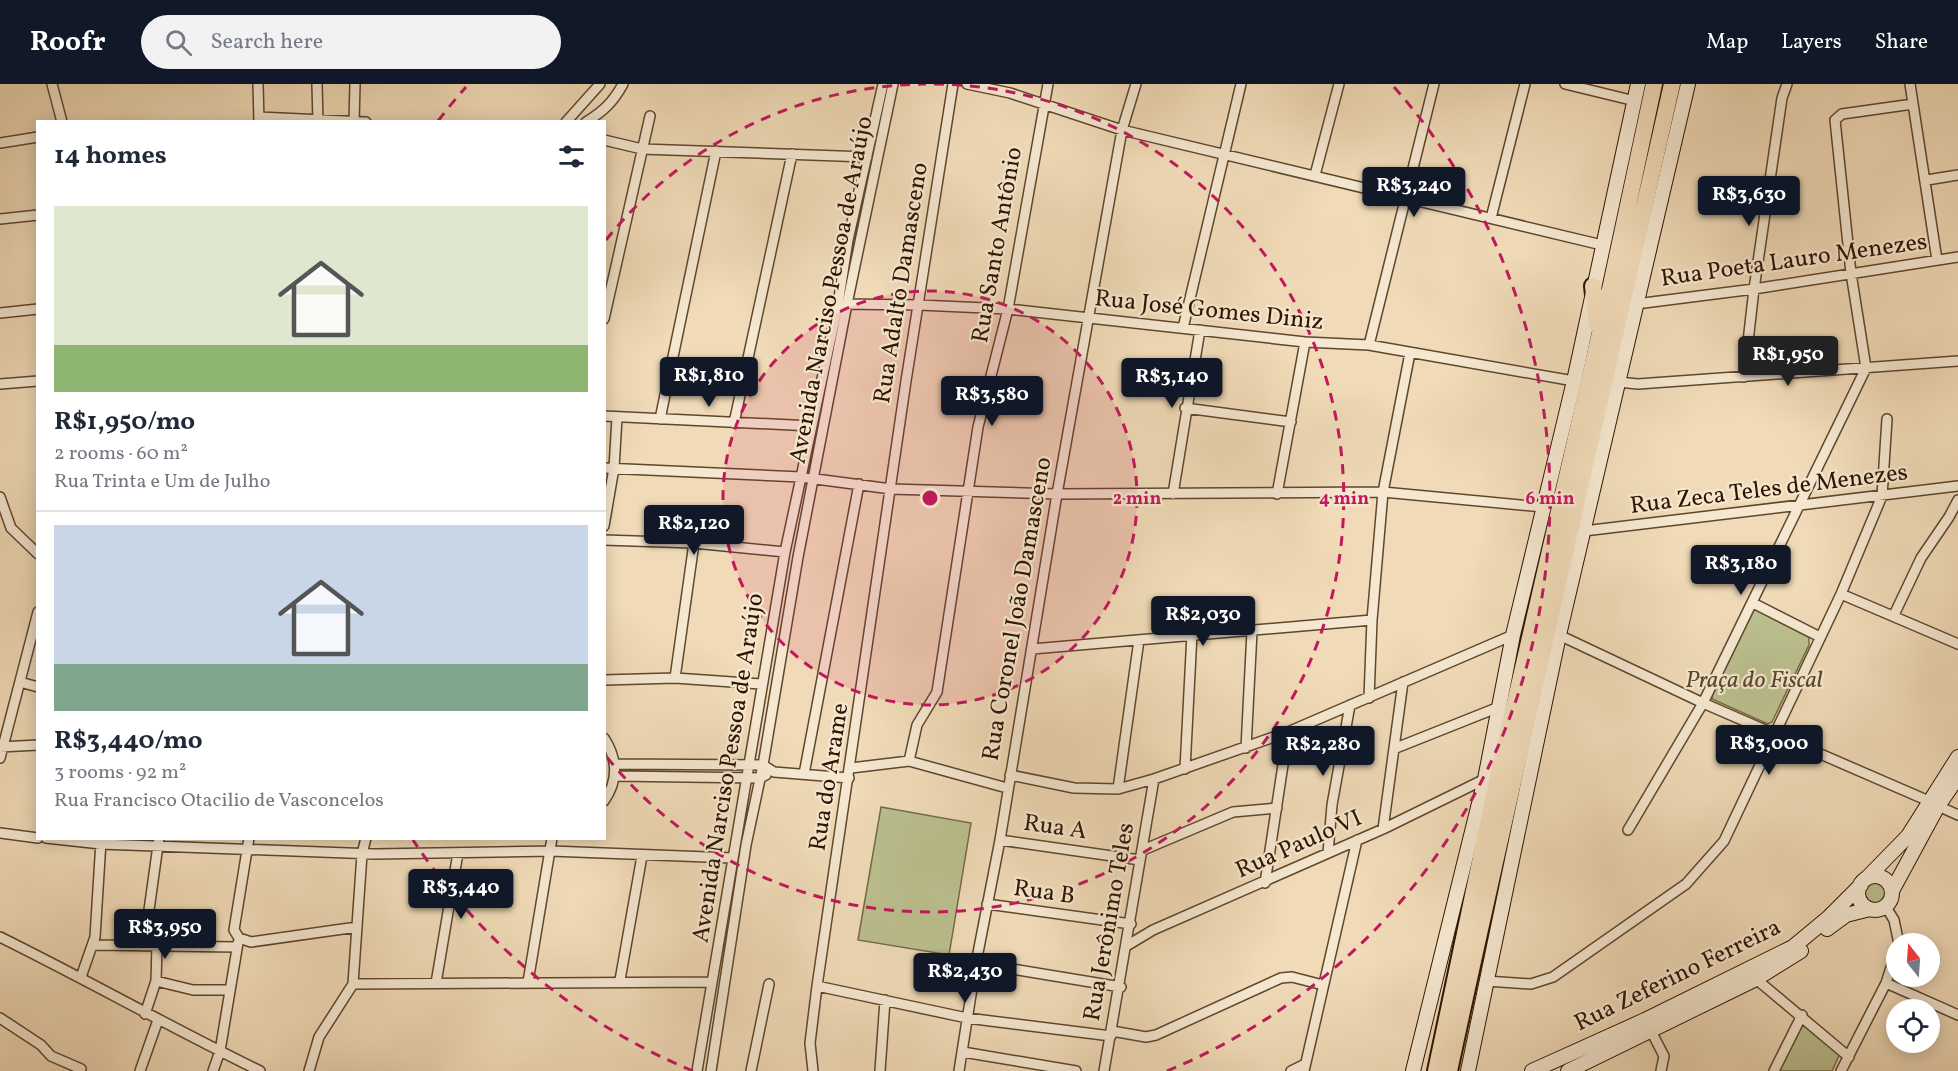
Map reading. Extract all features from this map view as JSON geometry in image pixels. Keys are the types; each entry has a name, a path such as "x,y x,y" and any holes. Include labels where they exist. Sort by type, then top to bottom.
{"highway":[{"path":"1436,1071 1492,778 1598,340 1654,84"},
{"path":"1449,1071 1524,725 1672,84"},
{"path":"1638,238 1638,296"},
{"path":"1593,286 1598,340"}],"main road":[{"path":"1413,1071 1492,778 1499,707 1513,635 1574,381 1638,84"},
{"path":"1468,1071 1558,635 1688,84"},
{"name":"Rua Zeferino Ferreira","path":"1892,891 1958,757"},
{"name":"Rua Zeferino Ferreira","path":"1532,1071 1645,1020 1793,947 1828,918 1908,836 1958,777"},
{"path":"1882,878 1887,881 1892,891 1892,898 1886,907 1870,909 1860,899 1863,882 1882,878"},
{"name":"Rua Zeferino Ferreira","path":"1570,1070 1756,979 1800,953 1839,920 1870,909"},
{"path":"1565,1055 1570,1070"}],"street":[{"path":"52,84 61,120"},
{"path":"258,84 259,119 288,120"},
{"path":"317,84 318,120"},
{"path":"354,120 355,84"},
{"path":"568,120 600,84"},
{"path":"589,120 603,112 614,100 623,84"},
{"name":"Avenida Narciso Pessoa de Araújo","path":"711,1071 746,845 763,765 843,304 848,240 883,84"},
{"name":"Avenida Narciso Pessoa de Araújo","path":"697,1071 785,552 812,426 843,304 893,84"},
{"name":"Rua Adalto Damasceno","path":"891,489 953,84"},
{"path":"967,84 982,85 1043,103 1122,130 1602,244"},
{"name":"Rua Santo Antônio","path":"909,761 917,725 937,692 978,427 1008,309 1048,84"},
{"name":"Rua Coronel João Damasceno","path":"959,1071 1088,318 1122,130 1136,84"},
{"path":"1183,328 1241,84"},
{"path":"1315,175 1339,84"},
{"path":"1369,345 1404,197 1434,84"},
{"path":"1491,218 1525,84"},
{"path":"1565,84 1635,101"},
{"path":"1744,377 1754,289 1782,98 1787,84"},
{"path":"1910,84 1927,180 1937,260"},
{"path":"1628,830 1703,704 1866,368 1851,273 1835,120 1842,114 1913,104"},
{"path":"606,310 650,116"},
{"path":"0,143 36,136"},
{"path":"606,140 642,149 867,156"},
{"path":"660,419 716,151"},
{"path":"734,423 792,154"},
{"path":"1927,180 1958,175"},
{"path":"0,219 36,215"},
{"name":"Rua Poeta Lauro Menezes","path":"1638,296 1754,289 1958,257"},
{"name":"Rua José Gomes Diniz","path":"843,304 919,304 1008,309 1305,342 1369,345 1574,381"},
{"path":"0,313 36,309"},
{"path":"1173,494 1185,408 1200,330"},
{"path":"1277,494 1305,342"},
{"path":"1369,698 1372,620 1383,492 1410,353"},
{"path":"1618,382 1638,384 1958,361"},
{"path":"0,384 36,381"},
{"path":"1185,408 1292,422"},
{"path":"606,416 812,426"},
{"path":"606,503 617,417"},
{"path":"1486,981 1531,984 1553,977 1686,884 1724,842 1840,594 1882,496 1887,419"},
{"path":"609,468 801,477 891,489 1057,494 1383,492 1543,507"},
{"path":"804,774 859,484"},
{"name":"Rua Zeca Teles de Menezes","path":"1584,531 1958,486"},
{"name":"Rua do Arame","path":"813,1071 810,1042 817,986 891,489"},
{"path":"0,496 11,528 36,552"},
{"path":"1894,615 1921,558 1954,520 1958,500"},
{"path":"606,540 694,543 785,552"},
{"path":"675,678 694,543"},
{"path":"1840,594 1958,644"},
{"path":"1753,603 1820,637"},
{"path":"0,758 36,620"},
{"path":"1032,649 1372,620"},
{"path":"1246,748 1252,631"},
{"path":"1185,770 1192,634"},
{"path":"1010,775 1074,788 1118,789 1154,779 1288,732 1513,635"},
{"path":"1558,635 1703,704 1958,815"},
{"path":"1118,789 1139,640"},
{"path":"606,680 675,678 761,684"},
{"path":"20,682 36,686"},
{"path":"1383,829 1396,748 1403,682"},
{"path":"1328,853 1332,805 1350,705"},
{"path":"1396,748 1499,707"},
{"path":"1265,883 1288,732"},
{"path":"606,743 615,764 615,776 606,796"},
{"path":"2,746 36,745"},
{"path":"615,776 760,778 774,772 850,773 909,761 1007,788"},
{"path":"615,764 763,765 774,772"},
{"name":"Rua Paulo VI","path":"1128,945 1153,930 1265,883 1492,778"},
{"name":"Rua Jerônimo Teles","path":"1104,1071 1121,987 1154,779"},
{"path":"1143,849 1233,812 1277,808"},
{"path":"0,833 36,838"},
{"path":"83,840 159,842 362,854 551,851 733,858"},
{"path":"213,1071 220,1051 238,943 234,930 249,840"},
{"path":"309,1071 319,1037 353,984 362,854 366,840"},
{"path":"528,982 552,840"},
{"name":"Rua A","path":"1000,840 1140,860"},
{"path":"1291,1071 1305,1067 1357,840"},
{"path":"81,977 93,945 101,841"},
{"path":"144,946 159,842"},
{"path":"436,983 458,853"},
{"path":"620,980 642,855"},
{"name":"Rua B","path":"987,904 1131,924"},
{"path":"1886,907 1894,920 1897,933"},
{"path":"93,945 157,946 238,943 357,927"},
{"path":"0,937 260,1071"},
{"path":"146,1014 156,981 157,946"},
{"path":"976,963 1121,987"},
{"path":"817,986 967,1018 1146,1036 1156,1035 1287,977 1323,985"},
{"path":"1756,979 1802,1015 1849,1057"},
{"path":"353,984 620,980 711,982"},
{"path":"156,981 193,990 230,990"},
{"path":"751,1071 769,984"},
{"path":"1842,1071 1886,985"},
{"path":"1896,987 1958,1015"},
{"path":"880,1071 885,1000"},
{"path":"1774,1071 1802,1015"},
{"path":"0,1018 41,1045 51,1056 81,1069"},
{"path":"140,1071 158,1020"},
{"path":"1651,1031 1664,1056 1661,1071"},
{"path":"963,1052 1076,1071"}],"green space":[{"name":"Praça do Fiscal","path":"1754,608 1809,637 1809,645 1772,722 1768,724 1712,699"},
{"path":"881,807 971,823 949,955 858,940"},
{"path":"1876,879 1884,883 1888,891 1884,899 1876,903 1868,899 1864,891 1868,883"},
{"path":"1803,1022 1841,1051 1832,1071 1779,1071"}]}
